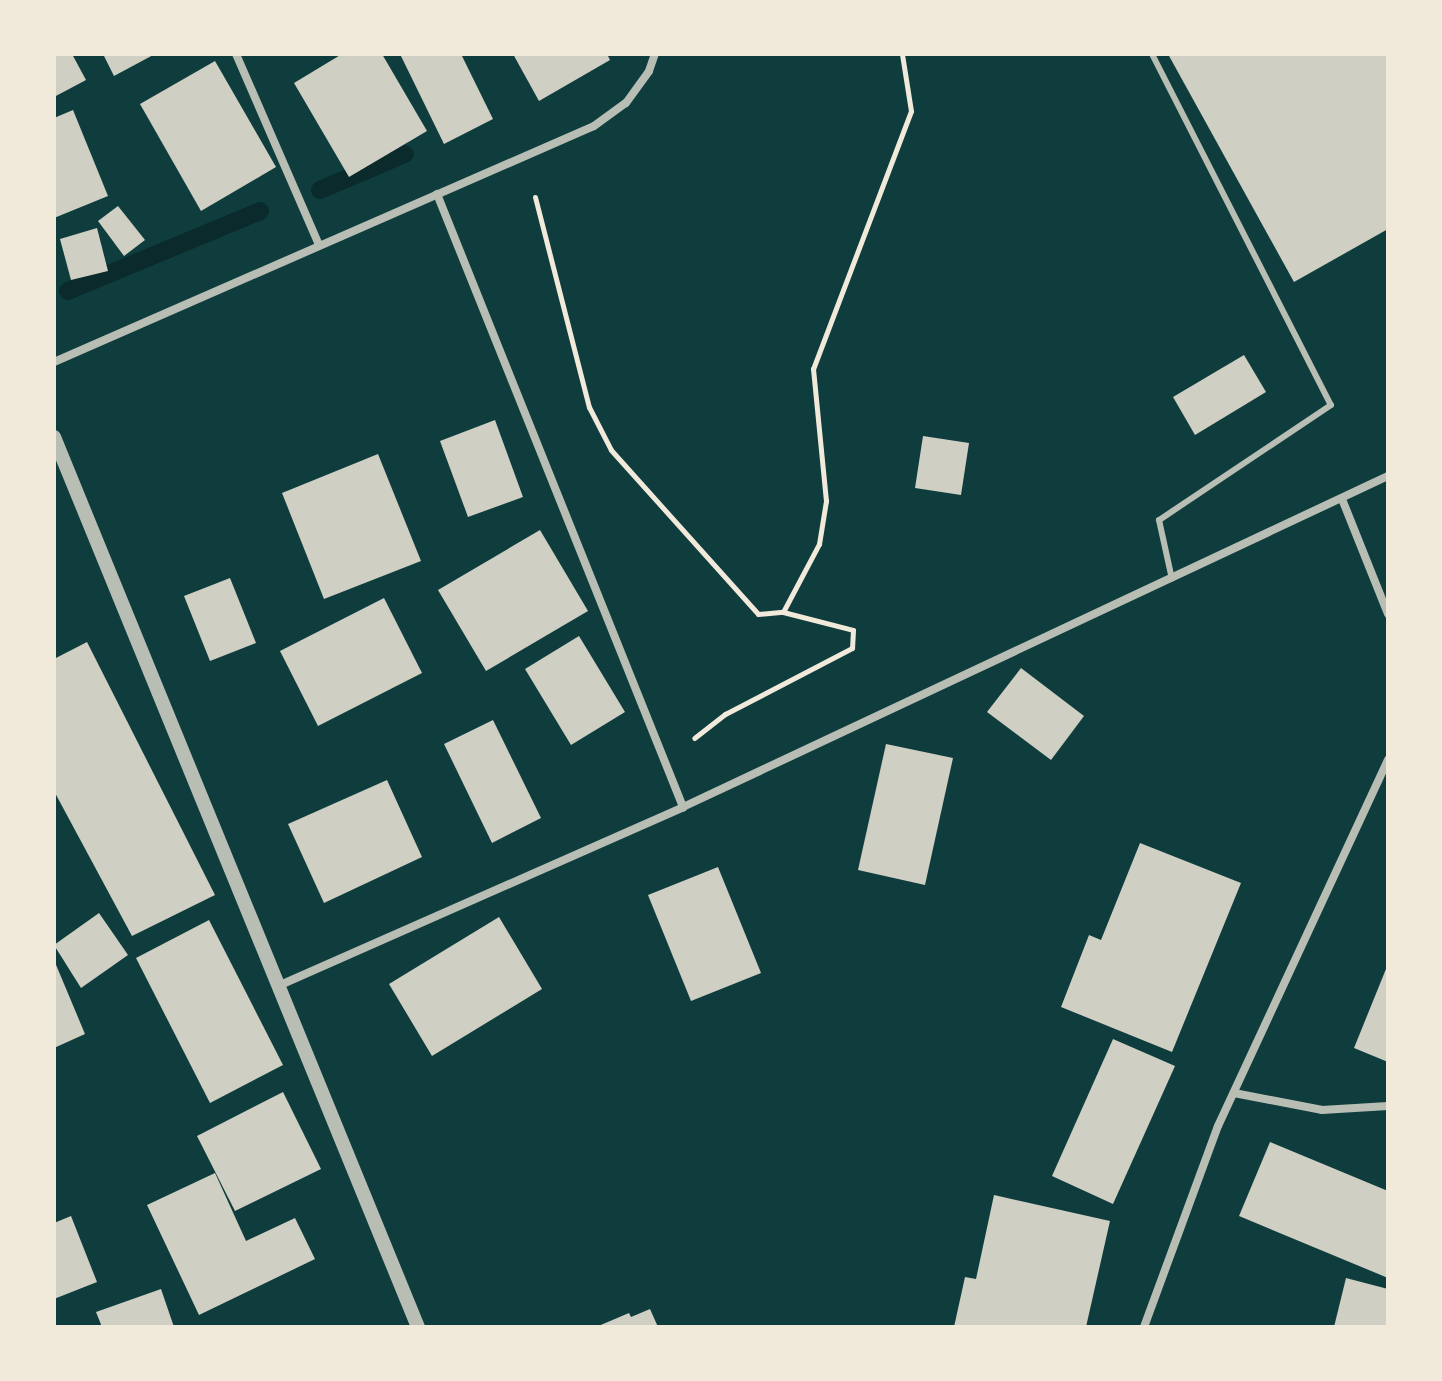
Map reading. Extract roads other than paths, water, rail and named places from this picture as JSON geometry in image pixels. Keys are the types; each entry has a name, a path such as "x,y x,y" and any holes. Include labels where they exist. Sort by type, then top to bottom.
{"street":[{"path":"236,54 319,245"},
{"path":"54,362 594,126 626,103 649,71 655,54"},
{"path":"437,194 683,807"},
{"path":"54,437 418,1327"},
{"path":"277,986 683,807 1388,476"},
{"path":"1342,499 1388,614"},
{"path":"1144,1327 1234,1093 1388,760"},
{"path":"1234,1093 1322,1110 1388,1106"}],"lane":[{"path":"1152,54 1331,405 1159,520 1172,579"}],"waterway":[{"path":"320,190 405,154"},
{"path":"68,291 260,211"}]}
